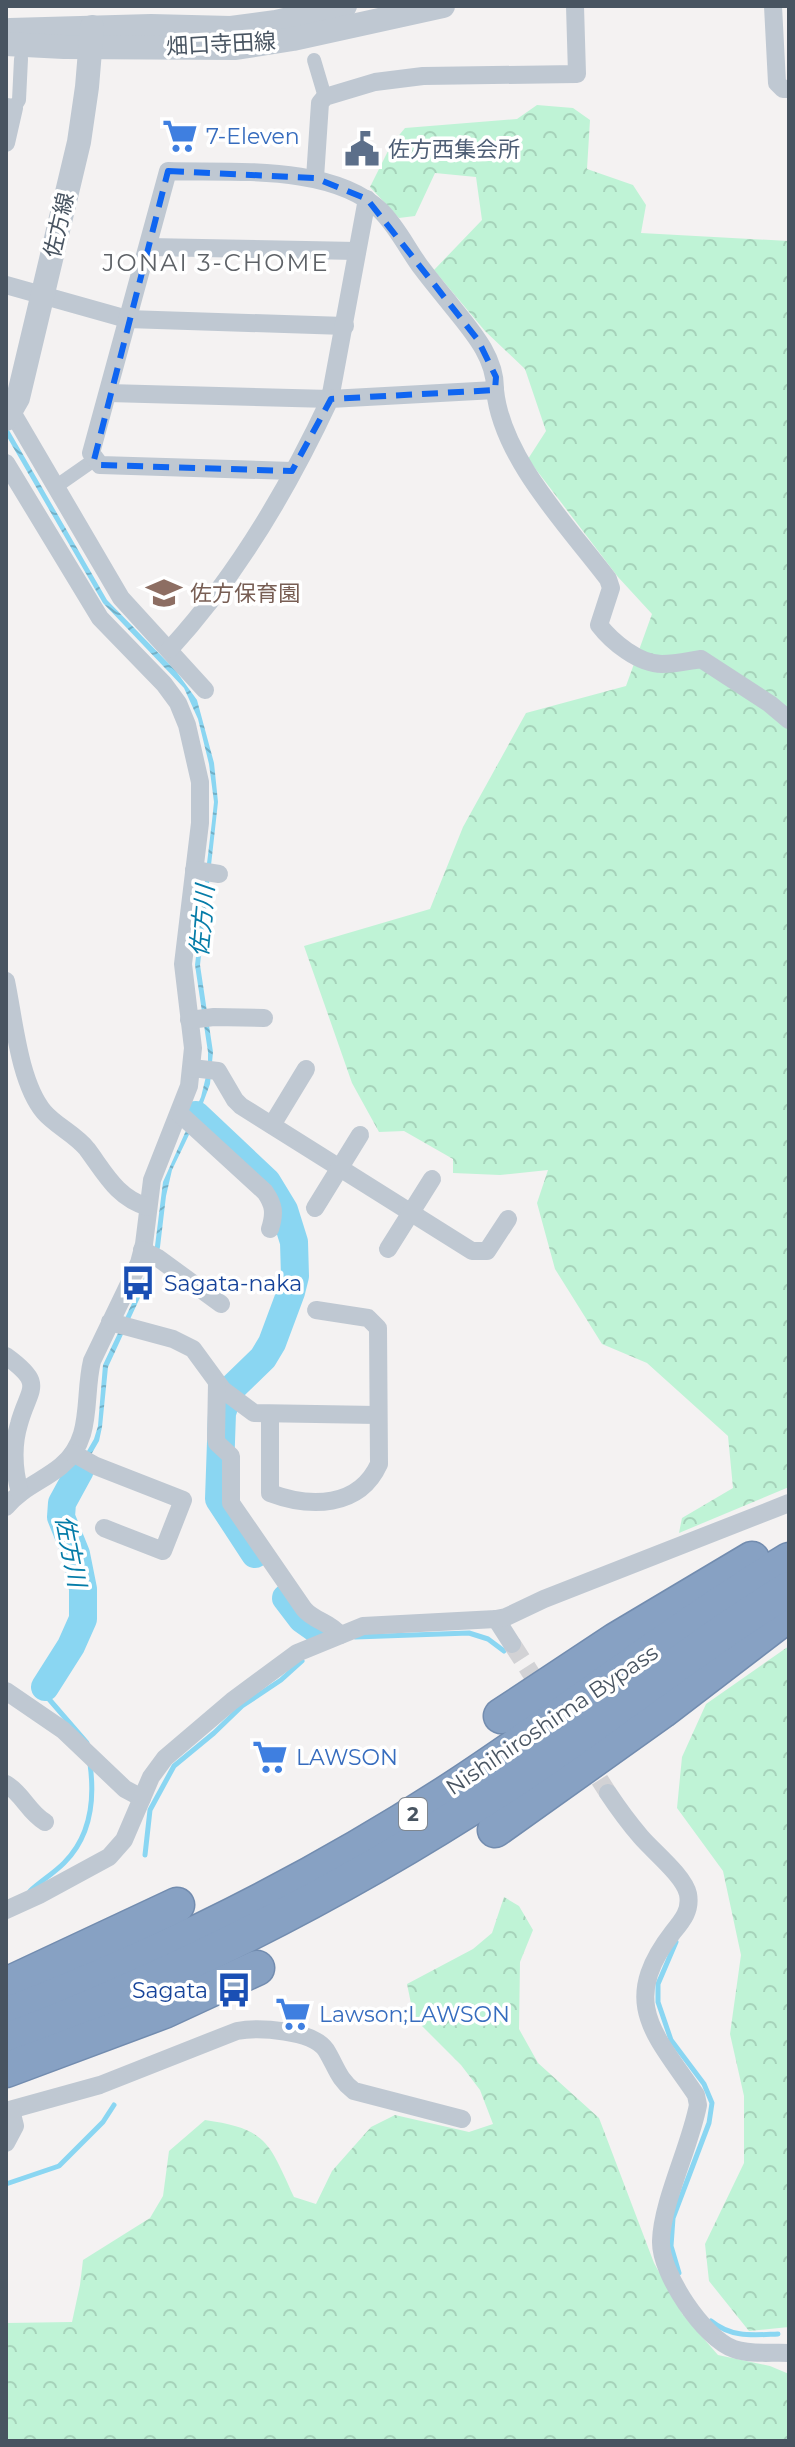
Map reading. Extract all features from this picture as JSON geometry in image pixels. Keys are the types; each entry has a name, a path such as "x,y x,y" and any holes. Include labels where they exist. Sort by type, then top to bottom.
{"highway":[{"path":"501,1716 616,1640 789,1539"},
{"name":"Nishihiroshima Bypass","path":"6,2015 75,1988 205,1929 343,1856 452,1789 789,1560"},
{"name":"Nishihiroshima Bypass","path":"6,2041 190,1963 387,1860 512,1782 789,1589"},
{"path":"495,1830 662,1711 789,1614"},
{"path":"6,1985 177,1905"},
{"path":"6,2070 121,2028 257,1968"},
{"path":"8,2105 110,2054 173,2016 196,1997"}],"street":[{"path":"6,143 10,107 19,100 13,51 91,37 276,22 317,9 345,6"},
{"name":"畑口寺田線","path":"91,37 208,49 265,45 443,6"},
{"path":"315,178 320,103 325,97 375,82 423,76 577,74 575,6"},
{"path":"773,6 777,83 783,89 789,89"},
{"path":"6,30 91,37"},
{"name":"佐方線","path":"11,412 80,134 91,37"},
{"path":"314,60 325,97"},
{"path":"292,471 100,465 91,453 168,171 315,178 349,189 383,213 478,340 496,377 495,390 513,448 533,480 608,579 611,588 599,625 607,637 631,654 660,665 701,659 789,720"},
{"path":"170,649 202,614 257,535 330,399 367,199"},
{"path":"148,247 357,251"},
{"path":"6,285 127,319 345,326"},
{"path":"108,393 361,400 495,390"},
{"path":"11,412 121,598 187,725 197,767 207,872 183,964 199,1019 202,1069 187,1120 155,1166 148,1207 150,1254 118,1325 92,1361 86,1421 80,1441 81,1458"},
{"path":"61,483 94,460"},
{"path":"6,463 100,618 143,644 170,649 205,690"},
{"path":"6,981 26,1074 35,1099 52,1121 85,1146 111,1185 148,1207"},
{"path":"199,1019 260,1014"},
{"path":"202,1069 222,1075 238,1103 479,1253 492,1246 508,1219"},
{"path":"272,1125 306,1069"},
{"path":"187,1120 269,1198 264,1222"},
{"path":"315,1208 360,1135"},
{"path":"388,1249 432,1179"},
{"path":"150,1254 220,1298"},
{"path":"270,1414 270,1493 286,1499 338,1501 351,1496 366,1483 379,1464 378,1328 368,1318 316,1310"},
{"path":"118,1325 173,1339 193,1349 225,1391 254,1413 377,1415"},
{"path":"6,1356 25,1370 31,1385 31,1397 19,1424 10,1460 20,1493"},
{"path":"225,1391 216,1438 232,1459 229,1491 234,1508 307,1613 332,1626 325,1641"},
{"path":"6,1507 20,1493 61,1466 81,1458 183,1500 163,1551 113,1536"},
{"path":"6,1910 109,1857 124,1840 151,1777 165,1758 232,1701 325,1641 367,1626 496,1619 789,1503"},
{"path":"496,1619 512,1644"},
{"path":"6,1691 63,1730 125,1789 142,1798"},
{"path":"6,1784 16,1790 36,1817 45,1822"},
{"path":"608,1793 687,1889 689,1905 684,1919 669,1938 650,1973 644,2005 651,2027 696,2095 698,2105 664,2222 662,2252 695,2318 718,2339 731,2348 746,2352 789,2353"},
{"path":"6,2143 15,2126 8,2105 100,2085 237,2031 260,2028 316,2041 325,2048 344,2084 354,2091 462,2119"}],"highlighted area":[{"path":"168,171 315,178 367,199 478,340 496,377 495,390 331,399 292,471 100,465 94,460"}],"green space":[{"path":"537,105 573,108 590,120 587,169 633,185 646,205 641,233 789,241 789,1487 679,1533 682,1518 733,1488 728,1436 647,1363 602,1344 555,1269 537,1203 548,1170 500,1175 453,1173 453,1159 404,1131 379,1132 352,1083 304,946 430,909 463,827 526,713 626,686 652,614 618,577 528,459 546,431 525,369 485,331 434,270 482,220 476,177 435,173 415,216 399,218 370,187 391,145 405,128 517,119"},
{"path":"789,1646 789,2327 749,2331 709,2281 705,2244 744,2163 744,2096 730,2034 741,1955 723,1871 677,1808 682,1757 706,1704"},
{"path":"504,1897 519,1906 533,1930 520,1962 519,2029 538,2063 599,2118 654,2263 683,2315 718,2355 770,2366 789,2374 789,2441 6,2441 6,2323 72,2322 83,2260 150,2218 163,2196 169,2151 205,2120 242,2128 254,2134 271,2151 294,2197 316,2204 332,2171 371,2127 395,2115 469,2132 493,2124 480,2090 461,2065 414,2018 407,1984 473,1949 492,1933"}],"water":[{"path":"6,425 107,600 176,671 197,700 214,763 218,802 200,965 213,1052 210,1084 172,1170 155,1265 108,1367 99,1441 70,1491 65,1489 94,1439 98,1426 103,1365 151,1263 163,1182 201,1097 208,1068 195,965 214,802 198,719 184,688 103,603 6,435"}],"waterway":[{"path":"196,1115 267,1182 284,1210 294,1242 295,1276 272,1343 263,1358 230,1390 222,1413 219,1499 255,1554"},
{"name":"佐方川","path":"45,1687 71,1646 83,1619 83,1589 76,1554 61,1517 62,1503 80,1470"},
{"path":"286,1598 302,1619 319,1631"},
{"path":"308,1623 311,1629 309,1639"},
{"path":"355,1637 469,1633 488,1639 504,1651"},
{"path":"145,1855 150,1810 174,1766 242,1706 281,1680 302,1661"},
{"name":"佐方川","path":"45,1687 48,1698 87,1743"},
{"name":"佐方川","path":"30,1891 64,1863 80,1841 91,1804 90,1764"},
{"path":"676,1942 658,1984 658,2002 671,2040 704,2084 712,2103 709,2123 673,2218 671,2246 679,2273"},
{"path":"6,2184 59,2166 103,2122 114,2105"},
{"path":"711,2321 735,2333 778,2334"}],"tunnel":[{"path":"512,1644 545,1695"},
{"path":"585,1757 608,1793"}],"place":[{"name":"7-Eleven","path":"180,136"},
{"name":"佐方西集会所","path":"362,149"},
{"name":"佐方保育園","path":"164,593"},
{"name":"Sagata-naka","path":"138,1283"},
{"name":"LAWSON","path":"270,1757"},
{"name":"Sagata","path":"234,1990"},
{"name":"Lawson;LAWSON","path":"293,2014"}],"district":[{"name":"JONAI 3-CHOME","path":"216,262"}]}
